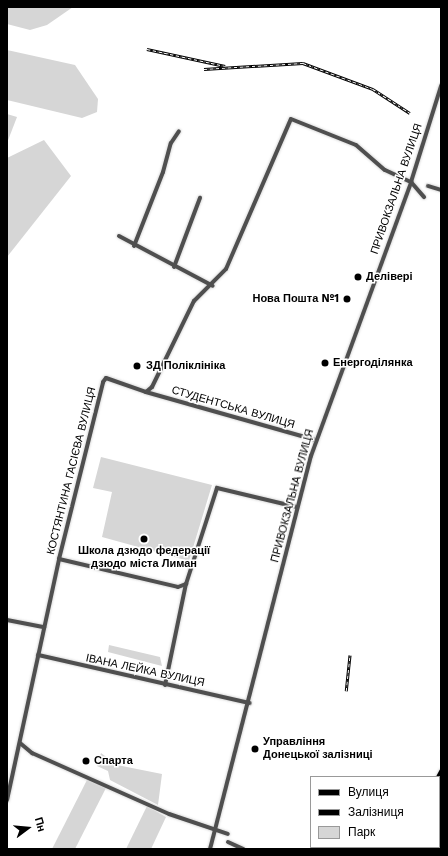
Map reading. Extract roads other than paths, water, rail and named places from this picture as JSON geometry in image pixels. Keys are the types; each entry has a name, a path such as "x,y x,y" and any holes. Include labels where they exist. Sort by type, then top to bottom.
{"street":[{"name":"ПРИВОКЗАЛЬНА ВУЛИЦЯ","path":"210,849 250,703 297,507 316,440 411,182 441,86"},
{"path":"146,392 157,379 194,302 213,286 226,269 291,119 356,145 385,170 411,182 424,197"},
{"path":"134,246 163,172 171,143 179,131"},
{"path":"428,186 441,190"},
{"path":"174,267 200,198"},
{"path":"119,236 134,246 213,286"},
{"name":"КОСТЯНТИНА ГАСІЄВА ВУЛИЦЯ","path":"7,800 59,560 103,382 106,378 146,392"},
{"name":"СТУДЕНТСЬКА ВУЛИЦЯ","path":"146,392 316,440"},
{"path":"165,685 186,584 217,488 297,507"},
{"path":"59,560 178,587 186,584"},
{"path":"7,620 44,627"},
{"name":"ІВАНА ЛЕЙКА ВУЛИЦЯ","path":"38,655 165,685 250,703"},
{"path":"20,743 32,753 215,832 228,834"},
{"path":"228,842 243,849"}],"railway":[{"path":"147,49 225,66"},
{"path":"204,69 303,63 373,89 410,113"},
{"path":"346,691 350,655"}],"place":[{"name":"Делівері","path":"358,277"},
{"name":"Нова Пошта №1","path":"347,299"},
{"name":"Енергоділянка","path":"325,363"},
{"name":"ЗД Поліклініка","path":"137,366"},
{"name":"Школа дзюдо федерації дзюдо міста Лиман","path":"144,539"},
{"name":"Управління Донецької залізниці","path":"255,749"},
{"name":"Спарта","path":"86,761"}]}
